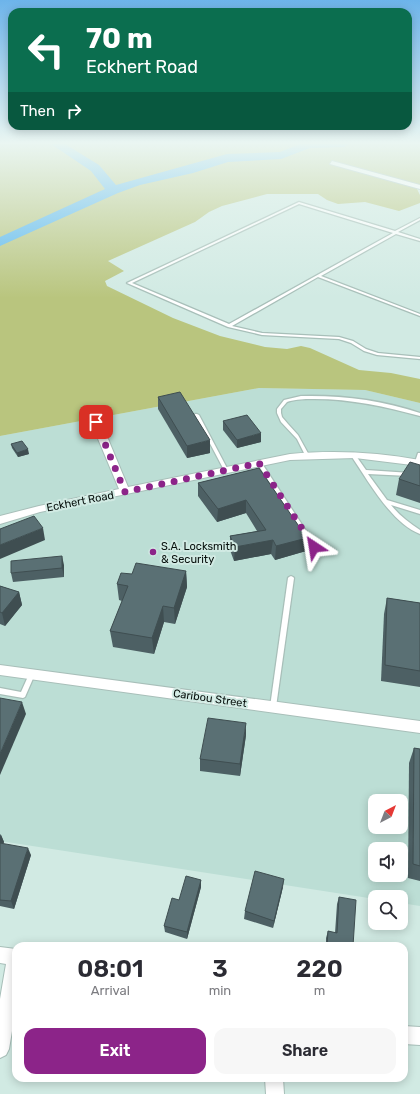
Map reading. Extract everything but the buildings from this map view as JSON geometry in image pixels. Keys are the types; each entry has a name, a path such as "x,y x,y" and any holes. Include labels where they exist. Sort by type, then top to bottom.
{"street":[{"path":"96,422 125,492"},
{"name":"Eckhert Road","path":"0,520 40,509 259,463 307,455 352,454 377,456 416,467"},
{"name":"Caribou Street","path":"0,670 420,727"},
{"path":"0,955 12,956"},
{"path":"0,1049 12,980"},
{"path":"408,1035 420,1036"},
{"path":"274,1082 274,1094"}],"lane":[{"path":"420,240 299,203 129,283 229,326 262,334 339,338 352,342 377,354 420,358"},
{"path":"229,326 420,219"},
{"path":"318,276 420,315"},
{"path":"307,455 298,438 279,417 279,409 283,403 292,399 305,397 368,402 402,409 420,415"},
{"path":"197,415 226,470"},
{"path":"352,454 404,523 420,532"},
{"path":"259,463 314,547"},
{"path":"365,472 416,467"},
{"path":"387,502 420,512"},
{"path":"273,707 291,578"},
{"path":"0,691 23,695 32,674"}],"shaded area":[{"path":"259,388 365,390 420,403 420,906 408,904 408,890 368,890 368,898 0,841 0,436"}],"green space":[{"path":"0,195 263,195 222,206 209,212 195,222 108,261 124,271 105,281 107,286 173,318 220,336 265,347 287,349 301,346 310,348 359,370 391,373 420,379 420,403 365,390 259,388 0,436"},
{"path":"320,195 420,195 420,203 399,211 365,202 338,204 327,200"}],"waterway":[{"path":"0,242 102,195"}],"place":[{"name":"S.A. Locksmith & Security","path":"153,552"}],"route":[{"path":"96,422 125,492 259,463 314,547"}]}
